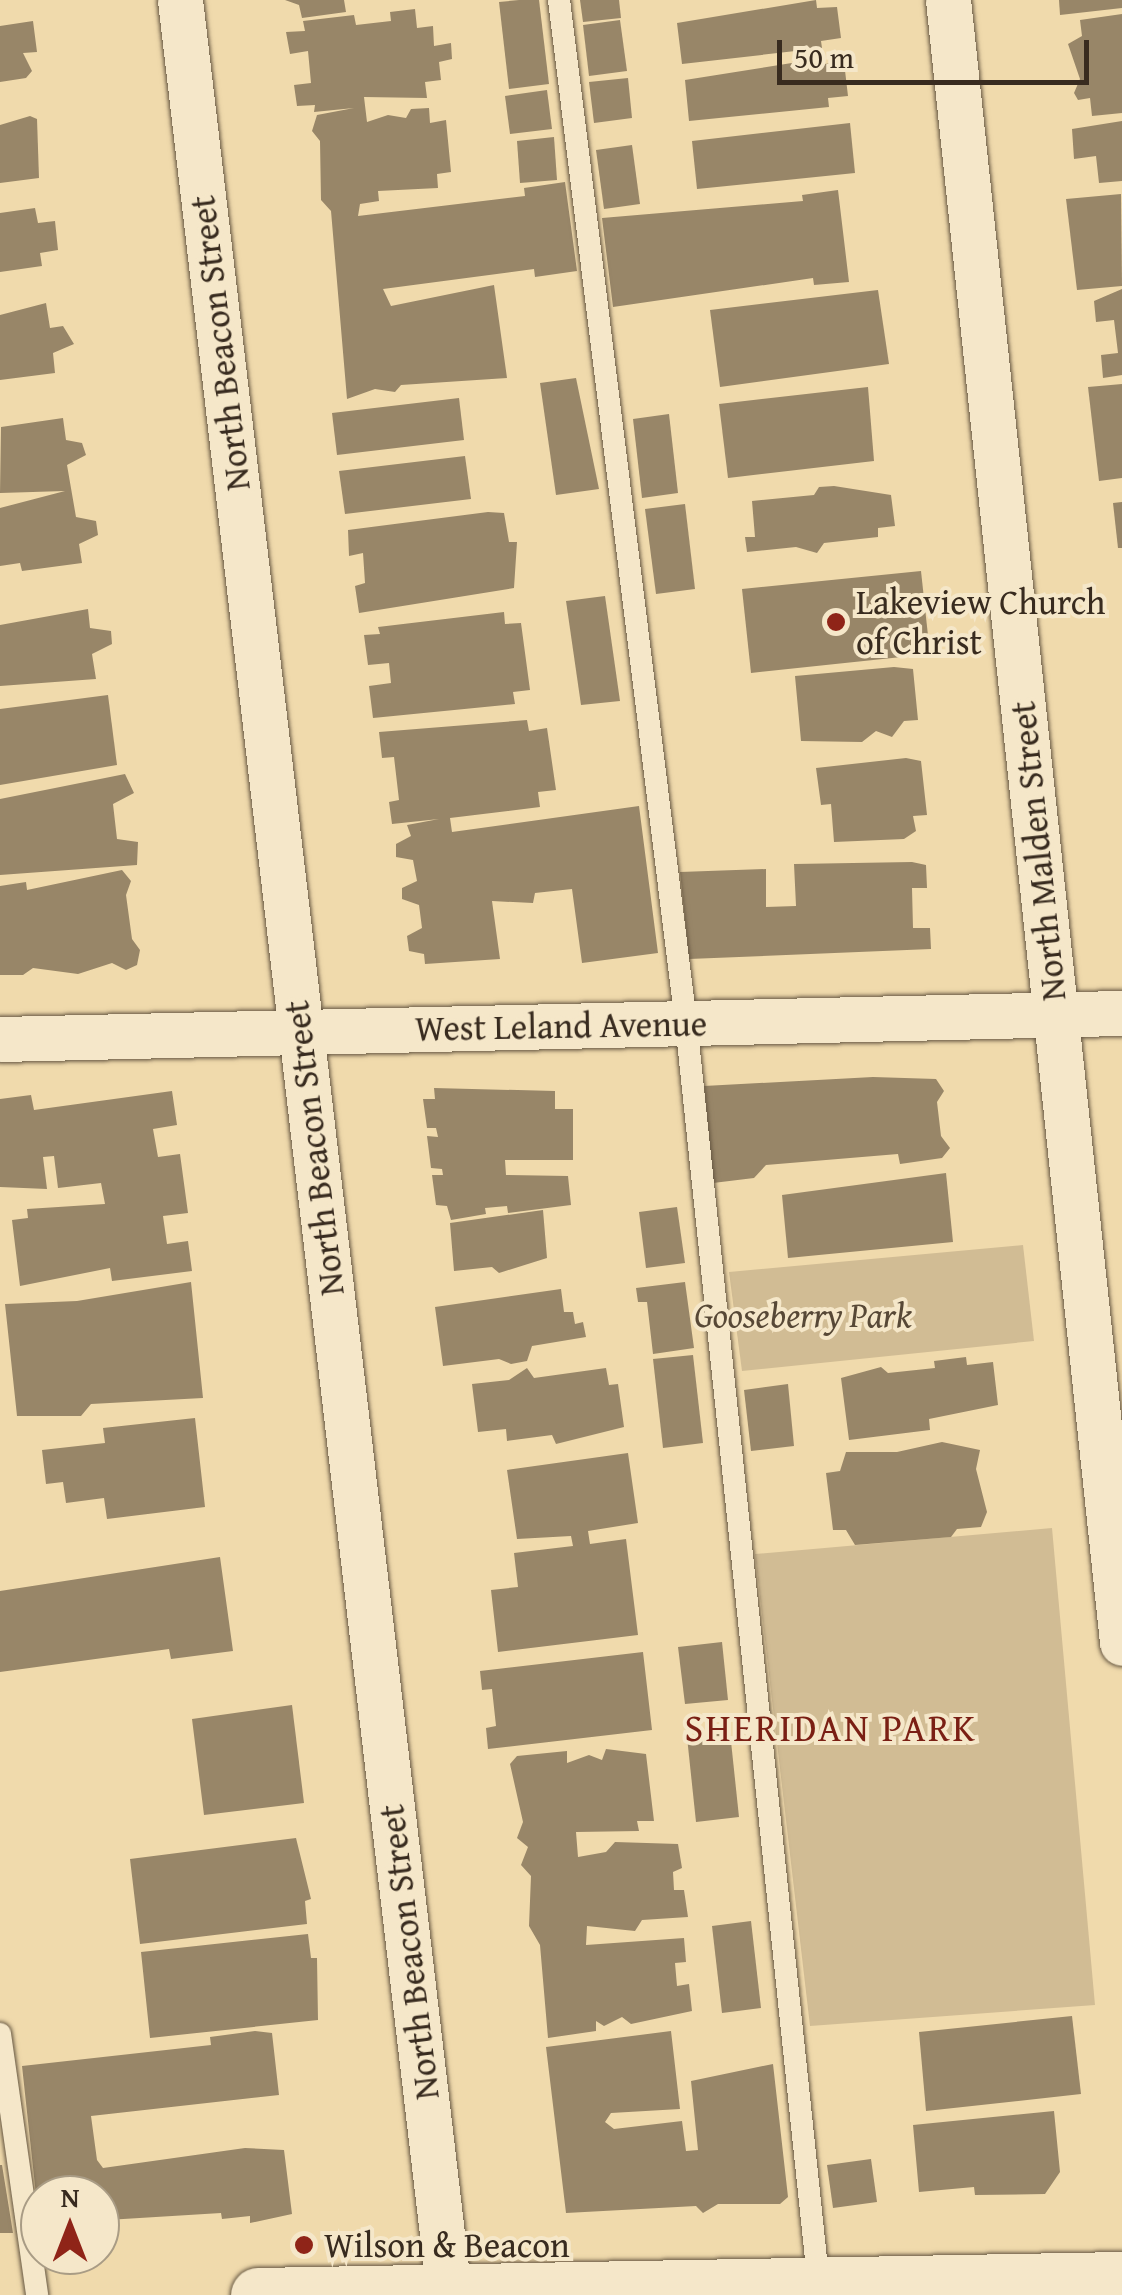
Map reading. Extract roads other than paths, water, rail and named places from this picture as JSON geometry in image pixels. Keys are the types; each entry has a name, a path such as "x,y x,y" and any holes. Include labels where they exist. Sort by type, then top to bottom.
{"street":[{"name":"North Beacon Street","path":"180,0 448,2293"},
{"name":"North Malden Street","path":"948,0 1122,1643"},
{"name":"West Leland Avenue","path":"0,1039 1122,1012"},
{"path":"258,2295 819,2290 1122,2279"}],"lane":[{"path":"560,0 686,1022 819,2290"},
{"path":"0,2034 38,2295"}],"place":[{"name":"Lakeview Church of Christ","path":"836,622"},
{"name":"Wilson & Beacon","path":"304,2245"}],"district":[{"name":"SHERIDAN PARK","path":"831,1728"}],"park label":[{"name":"Gooseberry Park","path":"803,1315"}]}
